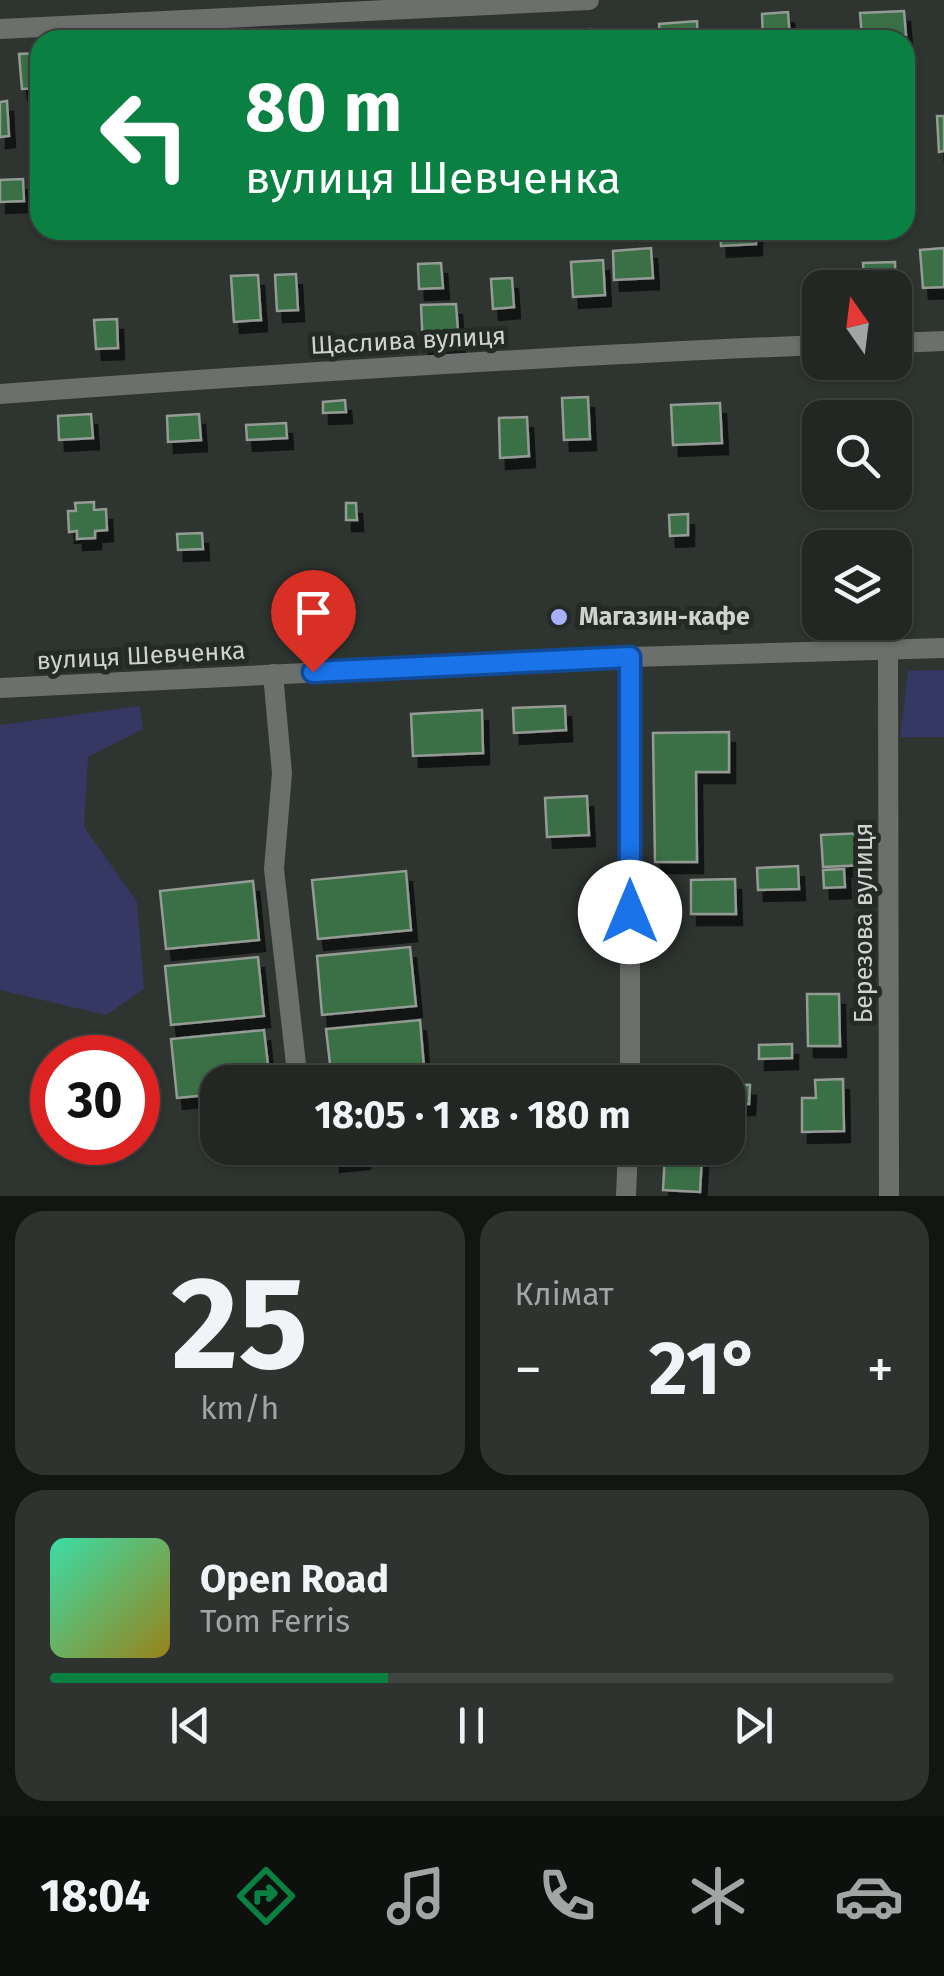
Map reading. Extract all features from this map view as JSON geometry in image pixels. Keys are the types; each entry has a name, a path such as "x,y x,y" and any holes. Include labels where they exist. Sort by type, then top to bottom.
{"street":[{"path":"0,30 589,0"},
{"path":"912,342 944,341"},
{"name":"Щаслива вулиця","path":"0,394 334,370 802,347"},
{"name":"вулиця Шевченка","path":"0,688 630,657 944,648"},
{"name":"Березова вулиця","path":"888,650 889,1196"},
{"path":"630,657 630,1065"},
{"path":"273,674 282,774 274,868 296,1065"},
{"path":"626,1196 627,1165"}],"shaded area":[{"path":"944,670 944,737 900,737 908,671"},
{"path":"140,706 143,729 88,757 84,827 137,902 144,989 106,1015 0,990 0,725"}],"building":[{"path":"904,11 906,30 861,30 860,13"},
{"path":"788,12 789,30 763,30 762,14"},
{"path":"697,21 697,30 659,30 659,24"},
{"path":"30,53 30,89 22,89 19,54"},
{"path":"7,101 9,136 0,137 0,102"},
{"path":"937,116 944,116 944,151 939,152"},
{"path":"23,179 24,201 0,202 0,180"},
{"path":"721,240 756,240 756,244 721,246"},
{"path":"651,248 653,278 614,280 613,251"},
{"path":"944,248 944,287 923,288 920,250"},
{"path":"603,260 605,295 573,297 571,262"},
{"path":"895,262 895,270 864,270 863,263"},
{"path":"441,263 443,288 419,289 418,264"},
{"path":"296,274 298,310 277,311 275,275"},
{"path":"258,275 261,320 234,322 231,276"},
{"path":"512,278 514,307 493,309 491,279"},
{"path":"456,304 459,345 423,348 421,305"},
{"path":"117,319 118,348 96,349 94,320"},
{"path":"588,397 590,439 564,440 562,398"},
{"path":"345,400 346,412 323,413 323,402"},
{"path":"720,403 722,443 673,445 671,405"},
{"path":"91,414 93,438 59,440 58,416"},
{"path":"199,414 201,440 168,442 167,416"},
{"path":"527,417 529,456 500,458 499,418"},
{"path":"286,423 287,438 247,440 246,425"},
{"path":"94,502 94,510 106,509 107,530 95,531 95,538 77,539 77,531 69,532 68,511 76,511 75,503"},
{"path":"346,503 356,503 357,520 346,520"},
{"path":"688,514 688,535 670,536 669,515"},
{"path":"202,533 203,549 178,550 177,534"},
{"path":"565,706 566,730 514,733 513,708"},
{"path":"482,710 483,753 413,756 411,714"},
{"path":"729,732 729,772 696,772 697,862 655,862 653,733"},
{"path":"587,796 589,835 547,837 545,798"},
{"path":"865,833 866,865 823,867 821,835"},
{"path":"798,866 799,889 758,890 757,868"},
{"path":"844,869 845,887 824,888 823,870"},
{"path":"406,871 411,930 318,939 312,880"},
{"path":"735,879 736,914 691,914 691,880"},
{"path":"253,881 259,940 166,949 160,891"},
{"path":"410,947 416,1006 322,1015 317,956"},
{"path":"258,957 264,1016 171,1025 165,966"},
{"path":"807,994 839,994 840,1046 808,1046"},
{"path":"420,1020 424,1065 330,1065 326,1029"},
{"path":"264,1030 268,1065 200,1065 200,1096 177,1098 171,1039"},
{"path":"792,1044 792,1058 759,1059 759,1045"},
{"path":"843,1079 844,1131 802,1132 802,1098 816,1098 815,1080"},
{"path":"745,1085 750,1085 749,1104 745,1104"},
{"path":"664,1165 702,1165 700,1192 663,1190"}],"place":[{"name":"Магазин-кафе","path":"559,617"}],"route":[{"path":"313,672 630,657 630,912"}]}
